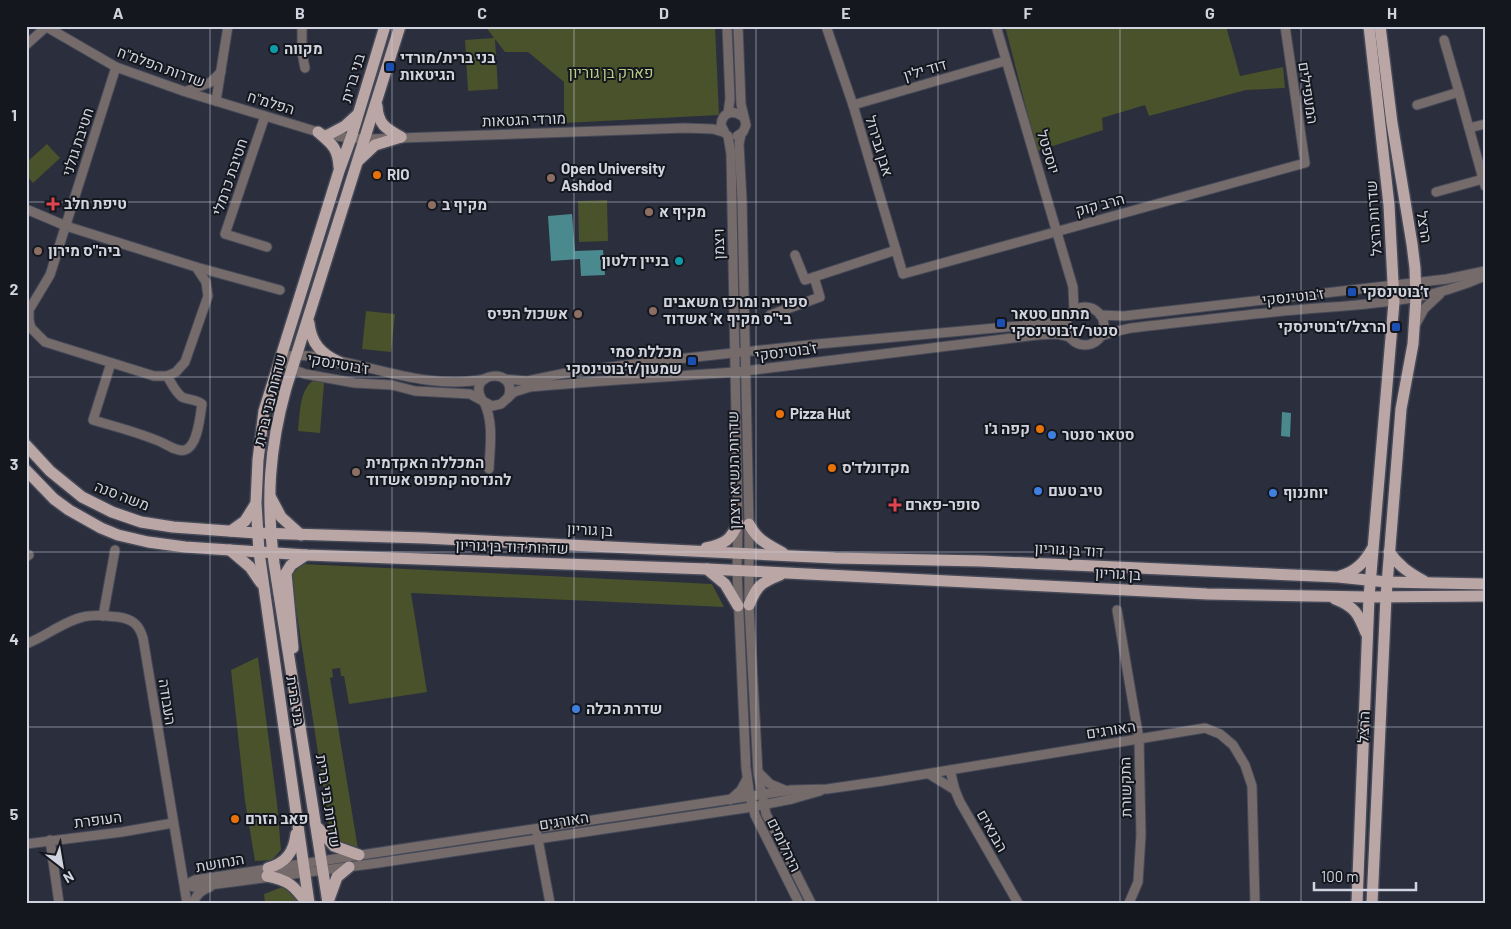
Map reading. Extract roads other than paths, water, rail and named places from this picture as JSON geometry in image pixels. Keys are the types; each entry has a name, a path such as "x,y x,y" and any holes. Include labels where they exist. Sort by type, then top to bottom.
{"main road":[{"name":"בני ברית","path":"351,138 385,26"},
{"name":"בני ברית","path":"388,66 400,26"},
{"name":"שדרות הרצל","path":"1368,26 1389,205 1394,284 1386,408 1373,547"},
{"name":"שדרות הרצל","path":"1380,26 1400,177"},
{"name":"שדרות בני ברית","path":"322,865 282,622 271,534 269,494 274,438 292,368 363,139 388,66"},
{"path":"377,102 377,114 380,122 387,130 401,137"},
{"path":"339,171 336,151 323,133 345,126 358,114"},
{"path":"356,165 366,152 375,145 401,137"},
{"name":"שדרות בני ברית","path":"280,356 351,138"},
{"name":"הרצל","path":"1400,177 1412,244 1416,282"},
{"path":"1416,282 1414,327 1401,409 1389,552 1407,572 1427,583"},
{"path":"308,318 314,343 322,353 339,362"},
{"path":"263,586 257,533 258,460 264,411 280,356"},
{"name":"משה סנה","path":"26,445 66,485 82,497 112,512 141,522 271,534"},
{"path":"26,470 54,499 69,510 118,535 166,545 230,550 250,567 263,586"},
{"path":"269,494 281,517 301,534"},
{"path":"231,531 245,521 256,503"},
{"path":"695,550 718,545 726,541 744,523 762,541 787,556"},
{"name":"שדרות דוד בן גוריון","path":"271,534 484,541"},
{"name":"בן גוריון","path":"484,541 695,550"},
{"path":"1338,577 1352,571 1365,561 1373,547"},
{"path":"1371,580 1373,547"},
{"name":"שדרות דוד בן גוריון","path":"230,550 306,555 749,572"},
{"path":"695,550 749,553"},
{"name":"הרצל","path":"1372,903 1389,552"},
{"name":"דוד בן גוריון","path":"749,553 1338,577 1387,582"},
{"path":"291,669 293,640 286,573 291,565 306,555"},
{"path":"707,569 725,584 744,606 761,583 784,574"},
{"name":"בן גוריון","path":"749,572 1207,594 1369,598 1485,596"},
{"name":"הרצל","path":"1357,903 1367,636 1371,580"},
{"path":"1387,582 1485,584"},
{"name":"בני ברית","path":"263,586 298,820"},
{"path":"1329,596 1353,608 1361,620 1367,636"},
{"path":"298,820 308,903"},
{"path":"298,820 295,844 290,854 268,872 290,883 308,903"},
{"path":"317,827 334,846 359,855"},
{"path":"322,865 328,903"},
{"path":"328,903 334,881 350,867"}],"street":[{"path":"216,101 228,26"},
{"path":"302,26 305,68"},
{"path":"727,26 730,99 721,125 726,134 735,136 741,134 746,125 742,116 738,26"},
{"name":"אבן גבירול","path":"826,26 903,274"},
{"name":"יוספטל","path":"996,26 1073,287 1074,310"},
{"name":"המעפילים","path":"1285,26 1305,163"},
{"path":"26,45 46,27"},
{"name":"שדרות הפלמ\"ח","path":"46,27 116,67 216,101"},
{"path":"1436,192 1484,182 1444,40"},
{"name":"דוד ילין","path":"852,105 1005,61"},
{"name":"חטיבת גולני","path":"111,363 45,342 31,328 29,310 50,275 116,67"},
{"path":"186,92 211,82 221,72"},
{"path":"1417,105 1459,92"},
{"name":"הפלמ\"ח","path":"216,101 323,133"},
{"path":"725,116 737,112 742,116"},
{"name":"חטיבת כרמלי","path":"265,116 225,234 267,247"},
{"name":"מורדי הגטאות","path":"685,128 712,122 725,116"},
{"path":"1469,128 1485,124"},
{"name":"מורדי הגטאות","path":"363,139 685,128 713,129 726,134"},
{"path":"323,133 363,139"},
{"name":"ויצמן","path":"726,134 731,154 735,352"},
{"name":"שדרות הנשיא ויצמן","path":"741,134 738,144 742,200 745,371 744,523 737,552 737,571 744,606 758,773 764,805"},
{"name":"הרב קוק","path":"903,274 1305,163"},
{"path":"26,209 66,226 196,267 280,290"},
{"path":"795,255 805,280 896,250"},
{"path":"167,376 183,397 202,404 196,436 192,445 185,450 177,450 148,436 93,420 111,363 154,376 167,376 176,372 184,362 207,303 208,291 206,282 196,267"},
{"name":"ז'בוטינסקי","path":"1100,315 1124,316 1447,279 1485,271"},
{"name":"ז'בוטינסקי","path":"1101,336 1131,328 1292,310 1394,302 1446,291 1485,276"},
{"path":"770,315 820,297 814,277"},
{"name":"יוספטל","path":"1073,287 1088,308"},
{"path":"1414,327 1424,309 1446,291"},
{"path":"1088,308 1100,315 1104,326 1101,336 1094,343 1077,344 1069,337 1066,329 1067,319 1074,310 1088,308"},
{"name":"ז'בוטינסקי","path":"504,379 534,380 571,372 735,352 1051,323 1067,319"},
{"name":"ז'בוטינסקי","path":"504,401 518,390 530,387 635,377 745,371 1036,335 1057,334 1069,337"},
{"name":"שדרות הנשיא ויצמן","path":"735,352 744,523 749,553 749,572 744,606 747,779 750,797"},
{"name":"ז'בוטינסקי","path":"280,356 310,356 425,379 461,382 485,378"},
{"name":"ז'בוטינסקי","path":"280,356 292,368 305,374 355,383 392,385 430,392 470,394 483,401"},
{"path":"489,468 493,420 509,388 504,379 494,375 485,378 479,390 488,413 491,429"},
{"path":"483,401 492,406 504,401"},
{"path":"103,616 115,550"},
{"name":"התקשורת","path":"1117,610 1139,739 1140,863 1138,882 1128,903"},
{"name":"העבודה","path":"26,644 81,618 103,616 126,618 132,621 141,631 187,903"},
{"name":"האורגים","path":"322,865 350,867 752,807 827,789 1205,728 1220,734 1233,745 1245,765 1252,786 1255,903"},
{"name":"הבנאים","path":"950,770 960,802 1018,903"},
{"path":"758,773 770,784 787,791"},
{"path":"929,774 955,790"},
{"path":"730,800 741,790 747,779"},
{"name":"האורגים","path":"304,867 322,865 359,855 787,791 808,788 827,789"},
{"name":"היהלומים","path":"750,797 752,807 766,841 798,903"},
{"name":"היהלומים","path":"764,805 771,825 811,903"},
{"name":"העופרת","path":"26,844 122,832 173,823"},
{"path":"536,829 550,903"},
{"path":"50,840 59,903"},
{"name":"הנחושת","path":"185,885 195,880 304,867"},
{"name":"הנחושת","path":"185,885 194,887 221,884 268,872"},
{"path":"193,903 196,895 203,890 221,884"}],"place":[{"name":"מקווה","path":"274,49"},
{"name":"בני ברית/מורדי הגיטאות","path":"390,67"},
{"name":"RIO","path":"377,175"},
{"name":"Open University Ashdod","path":"551,178"},
{"name":"טיפת חלב","path":"53,204"},
{"name":"מקיף ב","path":"432,205"},
{"name":"מקיף א","path":"649,212"},
{"name":"ביה\"ס מירון","path":"38,251"},
{"name":"בניין דלטון","path":"679,261"},
{"name":"ז׳בוטינסקי","path":"1352,292"},
{"name":"ספרייה ומרכז משאבים בי\"ס מקיף א' אשדוד","path":"653,311"},
{"name":"אשכול הפיס","path":"578,314"},
{"name":"מתחם סטאר סנטר/ז׳בוטינסקי","path":"1001,323"},
{"name":"הרצל/ז׳בוטינסקי","path":"1396,327"},
{"name":"מכללת סמי שמעון/ז׳בוטינסקי","path":"692,361"},
{"name":"Pizza Hut","path":"780,414"},
{"name":"קפה ג'ו","path":"1040,429"},
{"name":"סטאר סנטר","path":"1052,435"},
{"name":"מקדונלד'ס","path":"832,468"},
{"name":"המכללה האקדמית להנדסה קמפוס אשדוד","path":"356,472"},
{"name":"טיב טעם","path":"1038,491"},
{"name":"יוחננוף","path":"1273,493"},
{"name":"סופר-פארם","path":"895,505"},
{"name":"שדרת הכלה","path":"576,709"},
{"name":"פאב הזרם","path":"235,819"}],"park label":[{"name":"פארק בן גוריון","path":"611,73"}]}
